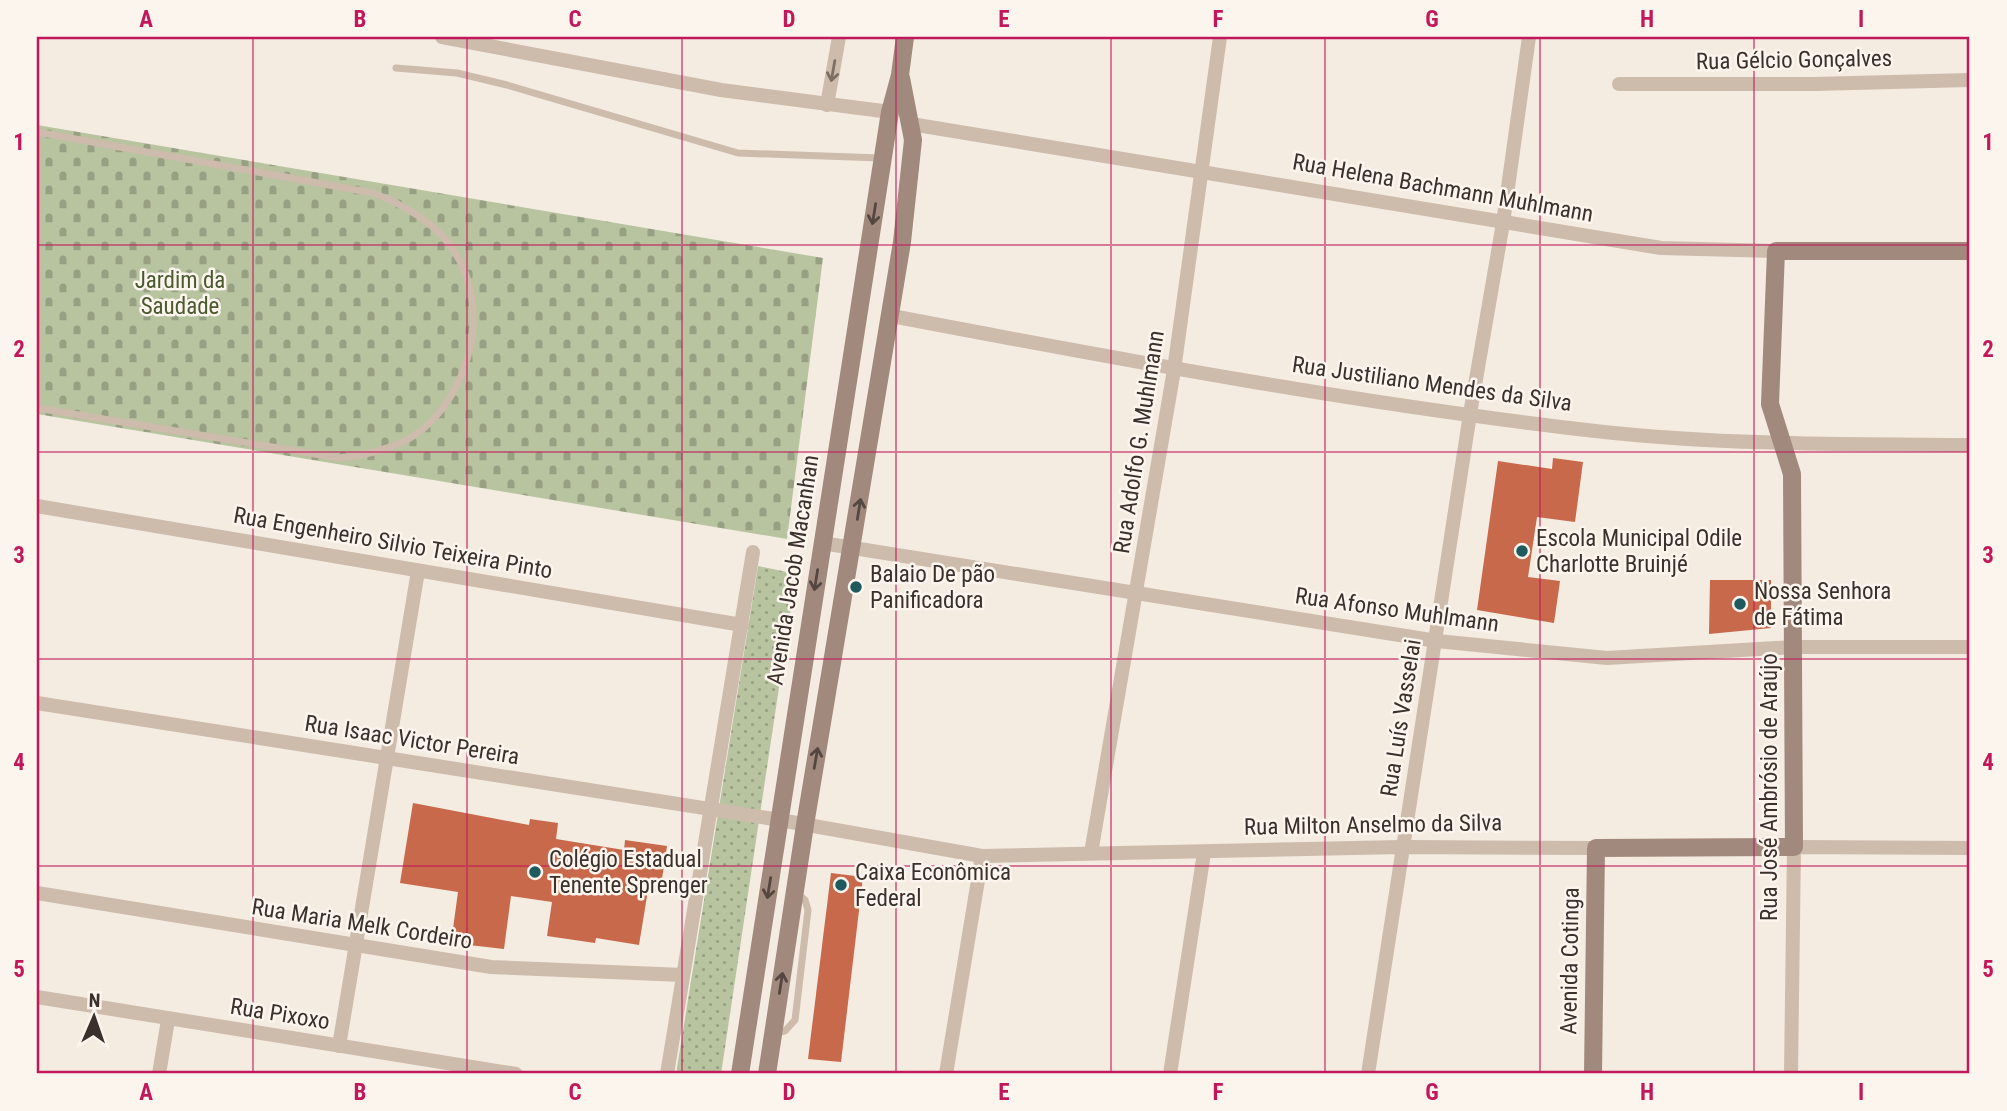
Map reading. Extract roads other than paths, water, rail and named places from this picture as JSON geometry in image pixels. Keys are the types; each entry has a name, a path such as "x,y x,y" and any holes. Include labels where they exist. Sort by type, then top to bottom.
{"main road":[{"name":"Avenida Jacob Macanhan","path":"740,1074 883,152 900,75 905,37"},
{"name":"Avenida Jacob Macanhan","path":"767,1074 805,825 892,316 912,153 911,124 900,75"},
{"path":"883,152 911,124"},
{"name":"Rua Helena Bachmann Muhlmann","path":"1776,251 1970,251"},
{"name":"Rua José Ambrósio de Araújo","path":"1776,251 1770,404 1792,474 1794,847"},
{"name":"Rua Milton Anselmo da Silva","path":"1596,848 1794,847"},
{"name":"Avenida Cotinga","path":"1593,1074 1596,848"}],"street":[{"path":"442,37 721,90 890,112"},
{"path":"827,105 839,37"},
{"name":"Rua Adolfo G. Muhlmann","path":"1091,853 1138,594 1174,370 1220,37"},
{"name":"Rua Luís Vasselai","path":"1368,1074 1470,414 1503,223 1529,37"},
{"name":"Rua Gélcio Gonçalves","path":"1619,84 1970,80"},
{"name":"Rua Helena Bachmann Muhlmann","path":"911,124 1661,248 1776,251"},
{"name":"Rua Justiliano Mendes da Silva","path":"892,316 1174,370 1606,432 1782,444 1970,445"},
{"name":"Rua Engenheiro Silvio Teixeira Pinto","path":"37,506 742,625"},
{"name":"Rua Afonso Muhlmann","path":"822,543 1437,641 1607,658 1794,647 1970,647"},
{"path":"667,1074 753,552"},
{"path":"339,1046 418,571"},
{"name":"Rua Isaac Victor Pereira","path":"37,703 780,820"},
{"name":"Rua Milton Anselmo da Silva","path":"780,820 982,856 1402,847 1596,848"},
{"name":"Rua Milton Anselmo da Silva","path":"1794,847 1970,848"},
{"name":"Rua José Ambrósio de Araújo","path":"1791,1074 1794,847"},
{"path":"1170,1074 1204,853"},
{"path":"946,1074 982,856"},
{"name":"Rua Maria Melk Cordeiro","path":"37,893 491,968 683,975"},
{"name":"Rua Pixoxo","path":"37,997 339,1046 448,1070 516,1074"},
{"path":"159,1074 168,1020"}],"lane":[{"path":"396,68 457,74 507,85 738,153 883,152"},
{"path":"37,132 373,193 400,203 435,228 459,262 471,292 474,332 468,365 449,401 421,430 373,454 339,458 37,408"}],"place":[{"name":"Escola Municipal Odile Charlotte Bruinjé","path":"1522,551"},
{"name":"Balaio De pão Panificadora","path":"856,587"},
{"name":"Nossa Senhora de Fátima","path":"1740,604"},
{"name":"Colégio Estadual Tenente Sprenger","path":"535,872"},
{"name":"Caixa Econômica Federal","path":"841,885"}],"park label":[{"name":"Jardim da Saudade","path":"180,293"}]}
